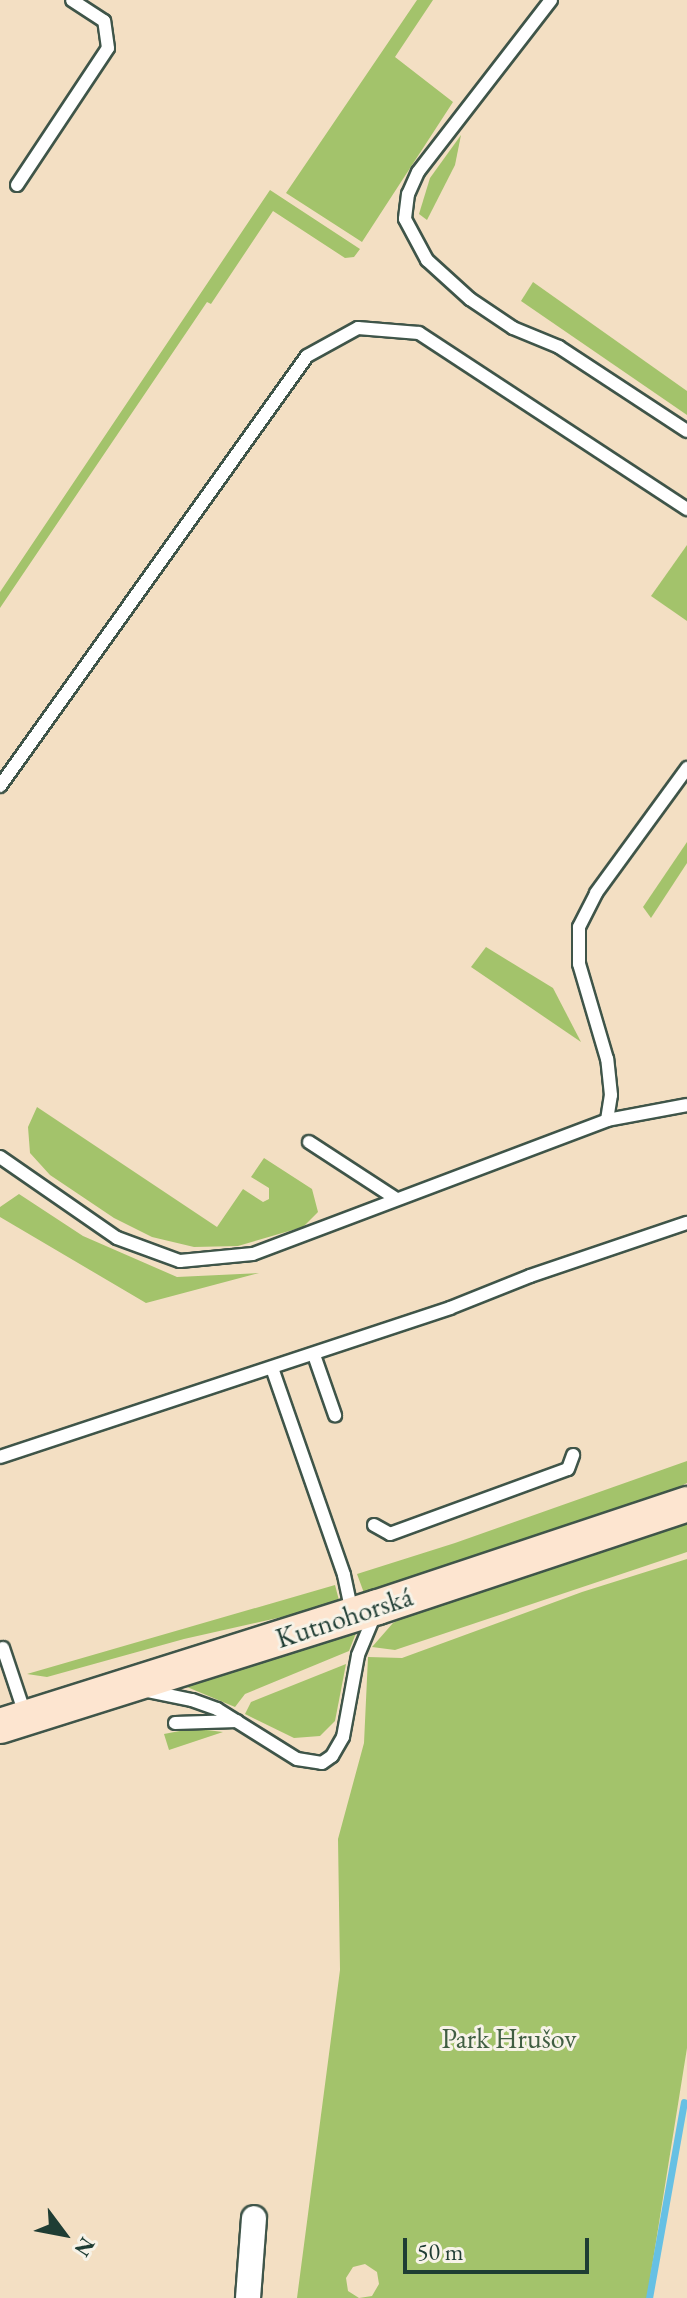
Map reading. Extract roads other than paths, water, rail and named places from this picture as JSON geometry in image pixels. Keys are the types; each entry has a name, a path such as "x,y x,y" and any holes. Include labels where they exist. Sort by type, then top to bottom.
{"main road":[{"name":"Kutnohorská","path":"13,1722 365,1611 687,1504"}],"street":[{"path":"248,2298 254,2218"}],"lane":[{"path":"17,185 108,48 104,21 72,0"},
{"path":"551,0 418,172 408,194 405,219 427,260 470,299 513,328 559,347 687,431"},
{"path":"0,786 307,356 358,328 419,333 687,509"},
{"path":"607,1120 611,1095 607,1059 579,964 579,927 596,893 687,768"},
{"path":"0,1157 117,1238 180,1261 253,1254 607,1120 687,1105"},
{"path":"309,1142 395,1198"},
{"path":"0,1457 314,1355 687,1223"},
{"path":"314,1355 335,1415"},
{"path":"120,1687 192,1700 237,1721 297,1759 322,1763 332,1756 343,1737 365,1611 344,1575 272,1368"},
{"path":"374,1525 390,1534 568,1469 573,1455"},
{"path":"3,1648 13,1722"},
{"path":"175,1723 237,1721"}],"waterway":[{"path":"649,2298 684,2102"}],"park label":[{"name":"Park Hrušov","path":"509,2038"}]}
